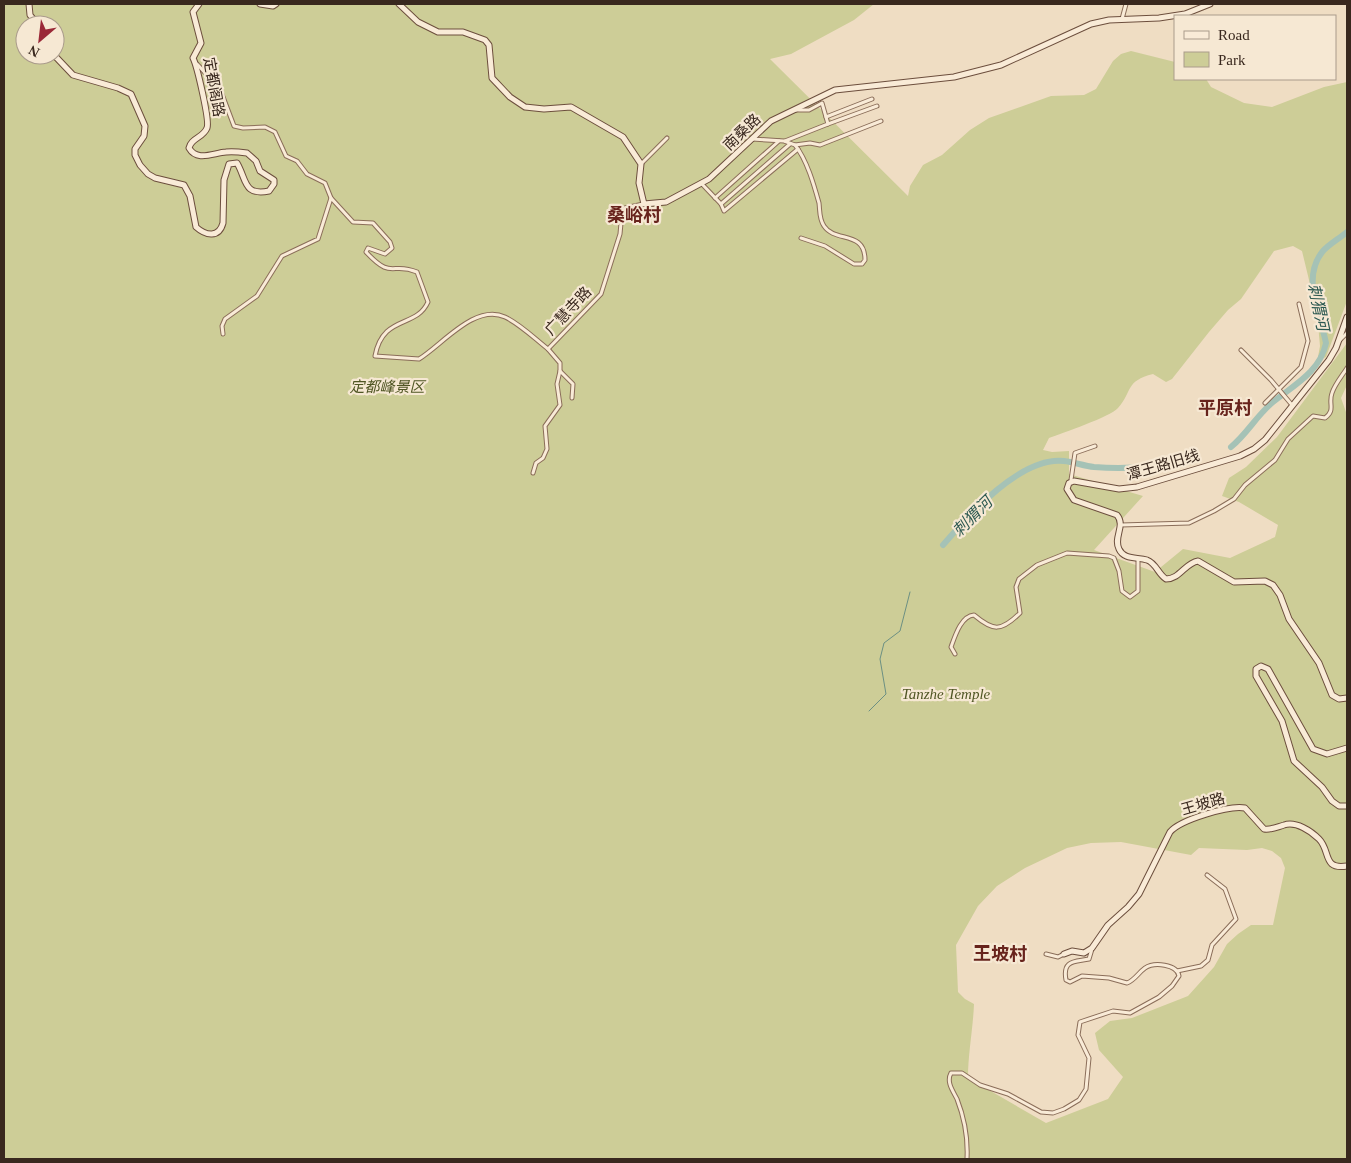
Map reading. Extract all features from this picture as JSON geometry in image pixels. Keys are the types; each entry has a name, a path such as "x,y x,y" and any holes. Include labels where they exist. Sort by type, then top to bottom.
{"street":[{"name":"定都阁路","path":"64,65 73,75 118,88 131,94 145,126 144,136 135,149 135,155 140,165 148,174 155,178 184,185 190,196 196,227 207,234 215,234 221,229 223,223 224,180 229,164 237,163 250,191 256,193 269,191 274,184 274,180 260,171 256,161 247,153 225,152 200,156 192,154 189,148 194,140 203,134 208,122 196,62 193,58 201,43 193,12 199,4"},
{"path":"260,4 274,6 276,4"},
{"path":"399,4 418,22 438,32 463,32 485,40 489,45 492,78 510,97 525,107 544,109 562,106 578,110 623,137 641,164"},
{"path":"1122,19 1126,4"},
{"name":"南桑路","path":"1178,15 1210,4"},
{"name":"南桑路","path":"644,204 666,202 709,179 771,121 842,89 932,81 993,67 1091,24 1122,19 1174,16"},
{"path":"196,62 220,90 234,126 244,128 265,127 274,132 286,156 297,161 307,174 325,182 331,198 318,239 282,256 257,296 226,319 222,326 223,334"},
{"path":"826,116 872,99"},
{"path":"793,110 809,110 822,103 828,124"},
{"path":"716,198 782,141 877,106"},
{"path":"752,140 782,141 795,145 810,143 820,145 881,120"},
{"path":"644,204 639,184 641,164 667,138"},
{"path":"721,204 791,144"},
{"path":"795,145 817,196 823,225 831,232 858,242 865,253 865,260 862,264 854,264 825,246 801,238"},
{"path":"701,183 721,204 724,211 798,149"},
{"name":"广慧寺路","path":"331,198 353,222 373,223 390,242 392,248 385,254 368,248 366,252 379,266 387,270 412,270 417,272 428,302 423,311 393,326 382,335 375,356 419,359 459,327 486,314 504,316 548,349 601,294 620,234 622,212 625,208 644,204"},
{"path":"1265,403 1301,367 1308,341 1299,304"},
{"name":"潭王路旧线","path":"1121,524 1119,517 1115,513 1071,498 1067,490 1069,483 1077,481 1119,489 1137,488 1240,456 1254,449 1265,440 1329,360 1339,340 1347,317"},
{"path":"1339,340 1347,333"},
{"path":"533,473 536,463 543,458 546,449 545,426 560,405 557,384 560,363 548,349"},
{"path":"1241,350 1271,380 1292,405"},
{"path":"1347,368 1332,392 1333,410 1330,414 1325,418 1313,416 1288,439 1275,460 1245,484 1234,499 1214,512 1188,523 1121,524 1118,548 1126,556 1153,564 1166,579 1176,577 1191,563 1198,561 1234,582 1261,581 1271,583 1278,591 1289,619 1319,663 1332,694 1339,699 1347,698"},
{"path":"560,371 573,384 572,398"},
{"path":"1071,480 1074,456 1080,450 1095,446"},
{"path":"956,654 951,647 954,638 969,615 974,614 989,626 1002,628 1020,614 1016,587 1019,579 1037,565 1067,553 1109,556 1116,563 1122,591 1130,597 1138,591 1138,560"},
{"path":"1347,748 1327,754 1313,749 1268,669 1262,666 1256,669 1256,676 1282,721 1294,761 1322,787 1332,801 1339,806 1347,806"},
{"name":"王坡路","path":"1092,948 1108,925 1139,894 1170,832 1178,824 1226,810 1245,808 1264,829 1272,829 1288,824 1301,827 1320,840 1332,864 1347,866"},
{"path":"1177,971 1201,966 1208,960 1212,945 1236,919 1225,889 1207,875"},
{"path":"1046,954 1058,957 1072,951 1084,953 1092,948"},
{"path":"967,1159 967,1142 959,1105 949,1081 951,1073 962,1073 980,1085 1012,1095 1045,1113 1052,1113 1068,1107 1079,1100 1086,1089 1088,1058 1078,1034 1080,1022 1113,1011 1130,1013 1147,1005 1172,986 1179,976 1177,971 1170,966 1149,966 1132,981 1124,984 1109,978 1082,976 1067,981 1065,975 1070,963 1075,960 1089,959 1092,948"}],"green space":[{"path":"4,4 874,4 854,20 791,54 770,59 908,196 910,186 923,165 942,155 970,130 989,118 1051,96 1084,95 1096,89 1113,61 1121,54 1131,51 1174,62 1174,80 1207,80 1211,87 1244,103 1272,107 1324,87 1347,82 1347,301 1326,357 1322,359 1318,357 1320,346 1317,313 1302,251 1293,246 1274,251 1241,299 1228,310 1209,332 1172,379 1166,382 1153,374 1138,380 1131,387 1123,402 1113,412 1049,438 1043,450 1052,452 1069,451 1069,474 1143,496 1094,550 1155,572 1183,549 1230,558 1275,537 1278,525 1239,502 1222,496 1229,478 1246,467 1277,437 1347,343 1347,385 1341,398 1347,415 1347,1159 4,1159","holes":["1121,842 1191,855 1199,848 1247,850 1262,848 1272,851 1281,858 1285,868 1273,925 1251,925 1238,934 1227,944 1214,967 1188,996 1132,1018 1110,1021 1095,1033 1099,1050 1123,1077 1108,1099 1046,1123 968,1078 974,1004 958,992 956,945 978,906 997,886 1025,868 1067,848 1091,843"]}],"waterway":[{"name":"刺猬河","path":"1231,447 1267,407 1312,370 1323,353 1326,343 1314,296 1313,272 1323,251 1347,232"},
{"name":"刺猬河","path":"943,545 981,504 1014,477 1031,468 1048,462 1064,461 1114,468 1144,467 1174,462"},
{"path":"869,711 886,694 880,659 884,643 900,631 910,592"}],"district":[{"name":"桑峪村","path":"634,215"},
{"name":"平原村","path":"1225,408"},
{"name":"王坡村","path":"1000,954"}],"park label":[{"name":"定都峰景区","path":"387,387"},
{"name":"Tanzhe Temple","path":"946,694"}]}
